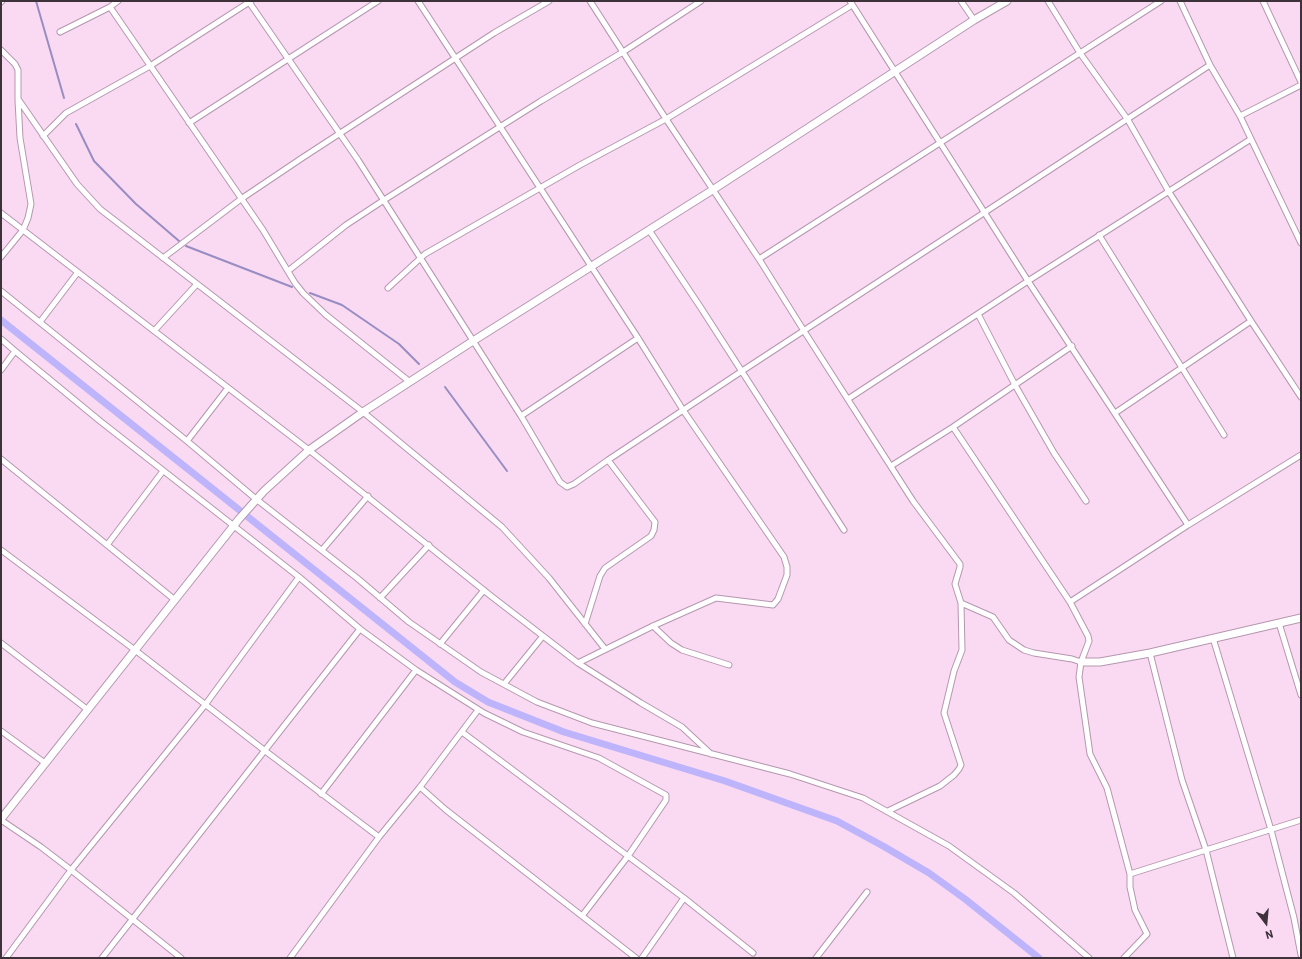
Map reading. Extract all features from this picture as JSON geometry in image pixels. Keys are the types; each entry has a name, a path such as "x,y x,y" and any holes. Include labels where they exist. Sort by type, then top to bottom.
{"street":[{"path":"60,32 110,7 118,1"},
{"path":"189,123 378,1"},
{"path":"418,1 684,410 784,557 787,567 778,599 773,605 716,598 653,626 578,663"},
{"path":"163,258 241,199 340,133 494,33 549,1"},
{"path":"590,1 666,119 714,189 913,501 960,564 954,584 961,603 962,650 954,671 944,713 961,765 954,775 940,786 888,811"},
{"path":"288,271 346,225 384,200 541,101 624,52 701,1"},
{"path":"962,1 974,20"},
{"path":"181,958 71,870 1,820 254,501 309,450 363,412 714,189 974,20 1007,1"},
{"path":"1048,1 1080,53 1128,120 1169,192 1301,397"},
{"path":"759,259 1161,1"},
{"path":"1180,1 1210,65 1240,116 1301,243"},
{"path":"1262,1 1301,82"},
{"path":"43,136 66,113 150,66 250,2 384,200 521,416 560,482 566,486 574,484 742,371 804,332 1210,65"},
{"path":"388,288 420,258 540,188 666,119 851,3 896,71 1028,281 1188,525"},
{"path":"110,7 303,293 326,315 410,382"},
{"path":"1,50 15,64 18,70 20,138 31,204 28,218 23,230 1,257"},
{"path":"1240,116 1301,86"},
{"path":"18,99 77,184 100,208 363,412 502,527 549,578 605,649"},
{"path":"848,399 1099,235 1251,139"},
{"path":"1,213 368,496 484,590 578,663 682,727 712,754"},
{"path":"649,230 844,530"},
{"path":"1099,235 1224,435"},
{"path":"40,322 78,272"},
{"path":"154,331 197,284"},
{"path":"1,291 187,441 254,501 322,550 409,622 481,672 537,702 592,723 790,774 863,798 949,846 1014,893 1089,958"},
{"path":"978,314 1015,385 1054,453 1086,501"},
{"path":"1115,413 1251,321"},
{"path":"521,416 638,338"},
{"path":"1,340 100,422 299,577 360,629 416,670 478,710 523,732 600,758 666,795 666,800 628,856 582,916"},
{"path":"891,466 953,427 1072,346"},
{"path":"1,370 15,351"},
{"path":"187,441 228,388"},
{"path":"953,427 1070,602 1088,636 1089,641 1080,662 1080,685 1090,754 1106,788 1130,874 1130,887 1135,910 1147,934 1124,958"},
{"path":"1070,602 1188,525 1301,455"},
{"path":"1,459 175,600"},
{"path":"586,624 600,576 606,568 651,536 654,530 655,522 608,460"},
{"path":"107,545 163,471"},
{"path":"322,550 368,496"},
{"path":"380,598 430,545"},
{"path":"1,550 135,650 321,794 380,837"},
{"path":"6,958 71,870 205,705 299,577"},
{"path":"440,644 484,590"},
{"path":"961,603 993,617 1009,640 1024,650 1072,659 1080,662 1100,662 1150,654 1301,618"},
{"path":"1280,623 1301,695"},
{"path":"653,626 671,643 682,650 729,665"},
{"path":"102,958 360,629"},
{"path":"504,684 543,636"},
{"path":"1213,638 1271,830 1294,918 1301,956 1298,958"},
{"path":"1,643 88,710"},
{"path":"1150,654 1182,780 1206,850 1233,958"},
{"path":"321,794 416,670"},
{"path":"290,958 380,837 478,710"},
{"path":"1,731 45,763"},
{"path":"462,732 684,898 753,953"},
{"path":"420,787 446,810 636,958"},
{"path":"1130,874 1301,820"},
{"path":"816,958 867,892"},
{"path":"642,958 684,898"}],"waterway":[{"path":"36,1 64,98"},
{"path":"76,124 94,161 136,204 179,241"},
{"path":"186,246 292,287"},
{"path":"310,293 342,305 399,344 419,364"},
{"path":"1,320 455,682 488,702 564,732 725,781 837,821 929,873 965,899 1039,958"},
{"path":"445,387 507,471"}]}
